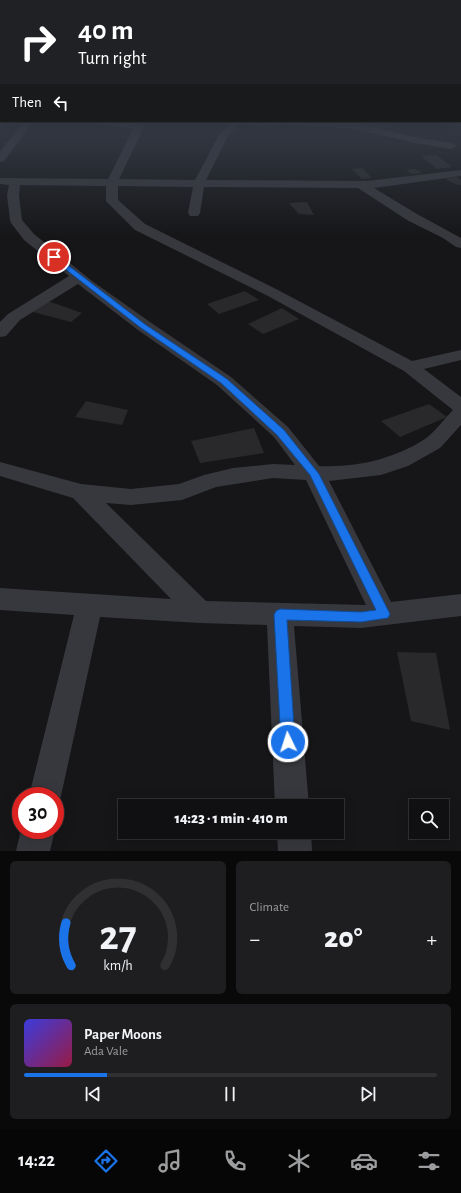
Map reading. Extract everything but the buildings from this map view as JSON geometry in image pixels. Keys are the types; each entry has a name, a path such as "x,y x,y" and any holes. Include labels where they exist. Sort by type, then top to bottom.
{"street":[{"path":"124,158 112,182 112,201 140,227 273,294 410,367 461,407"},
{"path":"194,213 199,183 212,158"},
{"path":"384,614 314,474 280,432 224,381 144,326 78,277 29,237 16,220 8,217 13,195 7,181 361,185 461,173"},
{"path":"361,185 412,217 448,235 461,244"},
{"path":"0,332 14,317 78,277"},
{"path":"410,367 461,355"},
{"path":"0,469 81,492 131,497 182,492 212,480 233,476 273,472 330,474 381,468 400,461 433,443 461,413"},
{"path":"81,492 200,612"},
{"path":"0,600 90,604 200,612 361,617 461,605"},
{"path":"47,787 90,604"},
{"path":"280,615 292,799"},
{"path":"33,851 36,839"},
{"path":"294,839 295,851"}],"route":[{"path":"54,257 87,284 144,326 224,381 280,432 314,474 384,614 361,617 280,615 288,742"}]}
